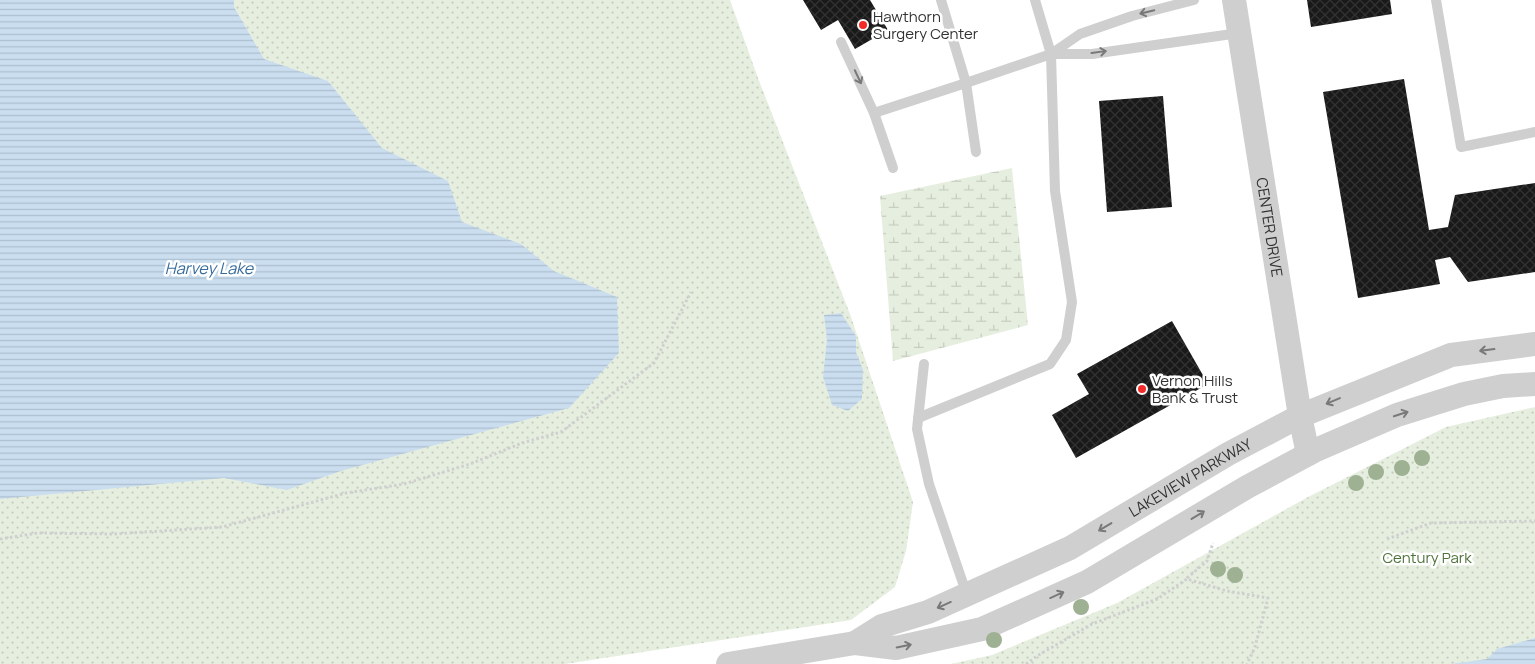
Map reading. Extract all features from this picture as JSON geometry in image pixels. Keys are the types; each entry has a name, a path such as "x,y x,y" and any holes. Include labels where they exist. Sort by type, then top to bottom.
{"street":[{"name":"CENTER DRIVE","path":"1234,0 1300,416 1308,454"},
{"name":"LAKEVIEW PARKWAY","path":"855,643 882,626 928,612 1070,548 1228,454 1300,416 1451,355 1535,344"},
{"name":"LAKEVIEW PARKWAY","path":"728,664 855,643 896,648 982,629 1087,582 1247,486 1308,454 1396,415 1464,394 1503,386 1535,384"}],"lane":[{"path":"942,0 966,83 976,152"},
{"path":"918,418 1050,364 1066,340 1072,302 1055,191 1051,54 1036,0"},
{"path":"874,113 1051,54 1080,34 1132,16 1194,0"},
{"path":"1436,0 1461,147 1535,132"},
{"path":"1051,54 1092,54 1239,32"},
{"path":"841,42 874,113 893,168"},
{"path":"924,364 917,429 929,484 966,595"}],"path":[{"path":"0,539 38,533 114,534 222,527 346,493 404,484 470,464 522,443 561,432 654,363 691,292"},
{"path":"1387,539 1431,523 1535,520"},
{"path":"1026,664 1092,624 1157,599 1187,579 1206,560 1213,543"},
{"path":"1187,579 1227,592 1268,598 1255,648 1247,664"}],"green space":[{"path":"0,0 730,0 758,78 850,314 913,502 906,551 895,587 851,620 565,664 0,664"},
{"path":"1012,168 1028,325 893,361 880,196"},
{"name":"Century Park","path":"1535,407 1535,664 951,664 992,655 1117,603 1308,497 1446,427"}],"water":[{"name":"Harvey Lake","path":"0,0 234,0 234,7 264,59 328,81 382,148 448,181 462,222 521,244 554,271 617,297 619,353 569,408 341,471 287,490 224,478 0,499"},
{"path":"841,313 856,336 856,352 863,370 862,399 848,411 832,405 823,377 827,339 824,315"},
{"path":"1535,638 1535,664 1451,664 1487,659 1497,649"}],"building":[{"name":"Hawthorn Surgery Center","path":"803,0 870,0 888,30 855,49 838,20 821,30"},
{"path":"1307,0 1390,0 1392,14 1311,27"},
{"path":"1404,79 1429,230 1448,227 1455,195 1535,183 1535,272 1468,282 1450,257 1435,260 1440,284 1358,298 1323,92"},
{"path":"1163,96 1172,207 1107,212 1099,101"},
{"name":"Vernon Hills Bank & Trust","path":"1172,321 1208,384 1076,458 1052,415 1089,394 1077,374"}],"place":[{"name":"Hawthorn Surgery Center","path":"863,25"},
{"name":"Vernon Hills Bank & Trust","path":"1142,389"}]}
